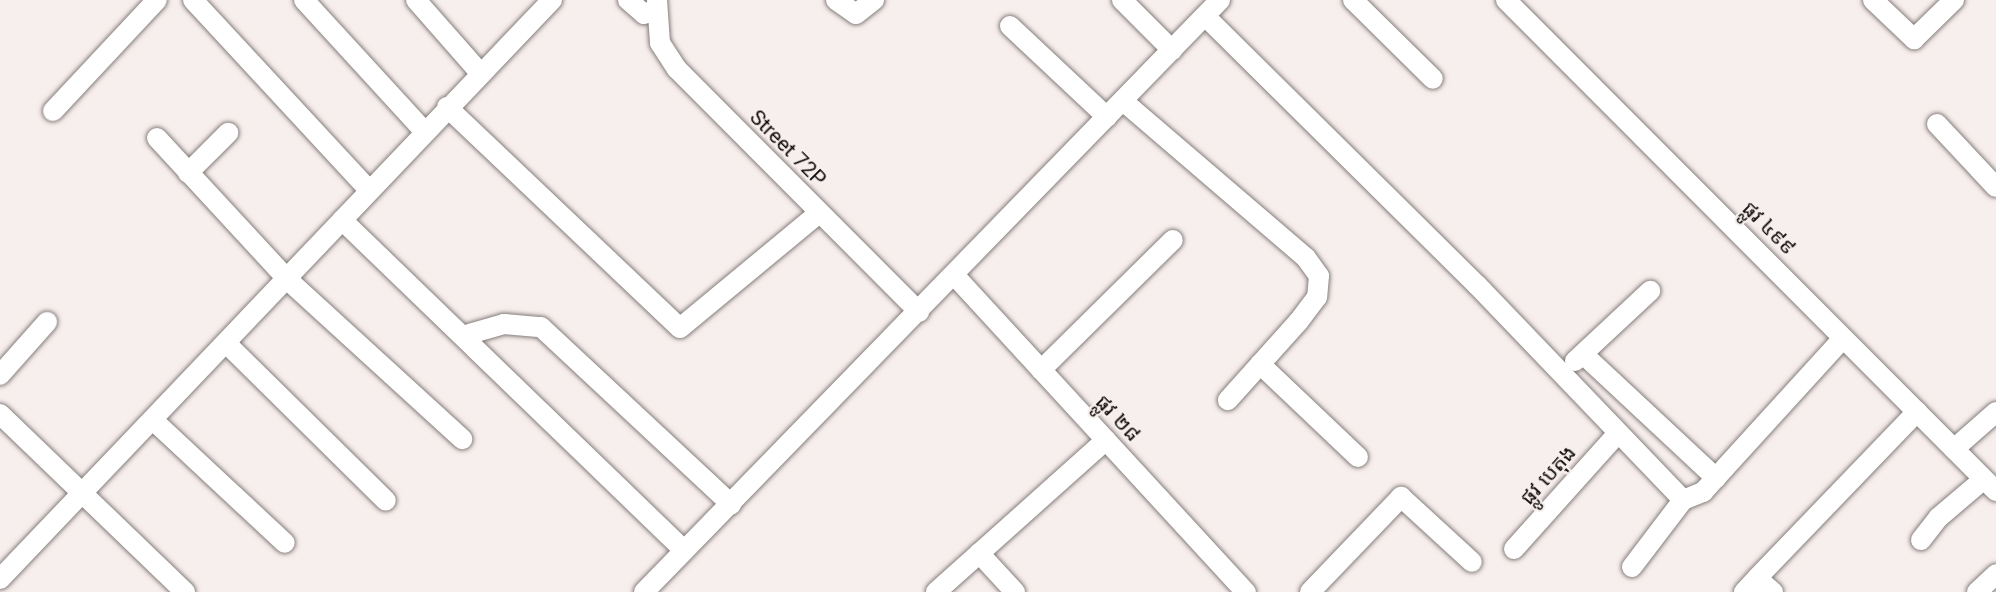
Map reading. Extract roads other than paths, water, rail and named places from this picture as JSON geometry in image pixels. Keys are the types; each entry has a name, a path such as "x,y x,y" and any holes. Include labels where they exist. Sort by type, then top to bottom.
{"street":[{"path":"53,111 157,0"},
{"path":"194,0 369,190"},
{"path":"303,0 425,132"},
{"path":"416,0 481,74"},
{"path":"628,0 644,14 657,4"},
{"path":"836,0 856,14 874,0"},
{"path":"1122,0 1172,50"},
{"path":"644,592 955,276 1220,0"},
{"path":"1353,0 1433,79"},
{"name":"ផ្លូវ ៤៩៩","path":"1506,0 1990,485"},
{"path":"1873,0 1914,39 1954,0"},
{"path":"0,579 288,280 369,190 481,74 542,3"},
{"name":"Street 72P","path":"657,4 660,43 677,69 919,312"},
{"path":"1205,16 1562,373 1683,500"},
{"path":"1010,26 1107,117"},
{"path":"1123,101 1306,258 1319,276 1317,297 1228,400"},
{"path":"447,107 680,328 819,213"},
{"path":"1937,124 1996,187"},
{"path":"188,173 228,133"},
{"path":"157,138 288,280 462,439"},
{"path":"342,220 466,334 684,550"},
{"path":"1041,370 1173,240"},
{"name":"ផ្លូវ ២៨","path":"955,276 1246,592"},
{"path":"1562,373 1650,291"},
{"path":"0,375 46,322"},
{"path":"466,334 504,324 540,327 731,504"},
{"path":"1632,567 1683,500 1703,492 1843,338"},
{"path":"227,344 386,501"},
{"path":"1582,354 1716,478"},
{"path":"1260,364 1358,457"},
{"path":"1773,592 1750,585 1917,411"},
{"path":"1954,449 1996,412"},
{"path":"0,414 185,592"},
{"path":"153,420 285,543"},
{"name":"ផ្លូវ បេតុង","path":"1514,549 1618,433"},
{"path":"936,592 1106,440"},
{"path":"1921,540 1938,518 1990,485"},
{"path":"1310,592 1401,497 1472,562"},
{"path":"979,553 1014,592"},
{"path":"1977,592 1996,574"}]}
